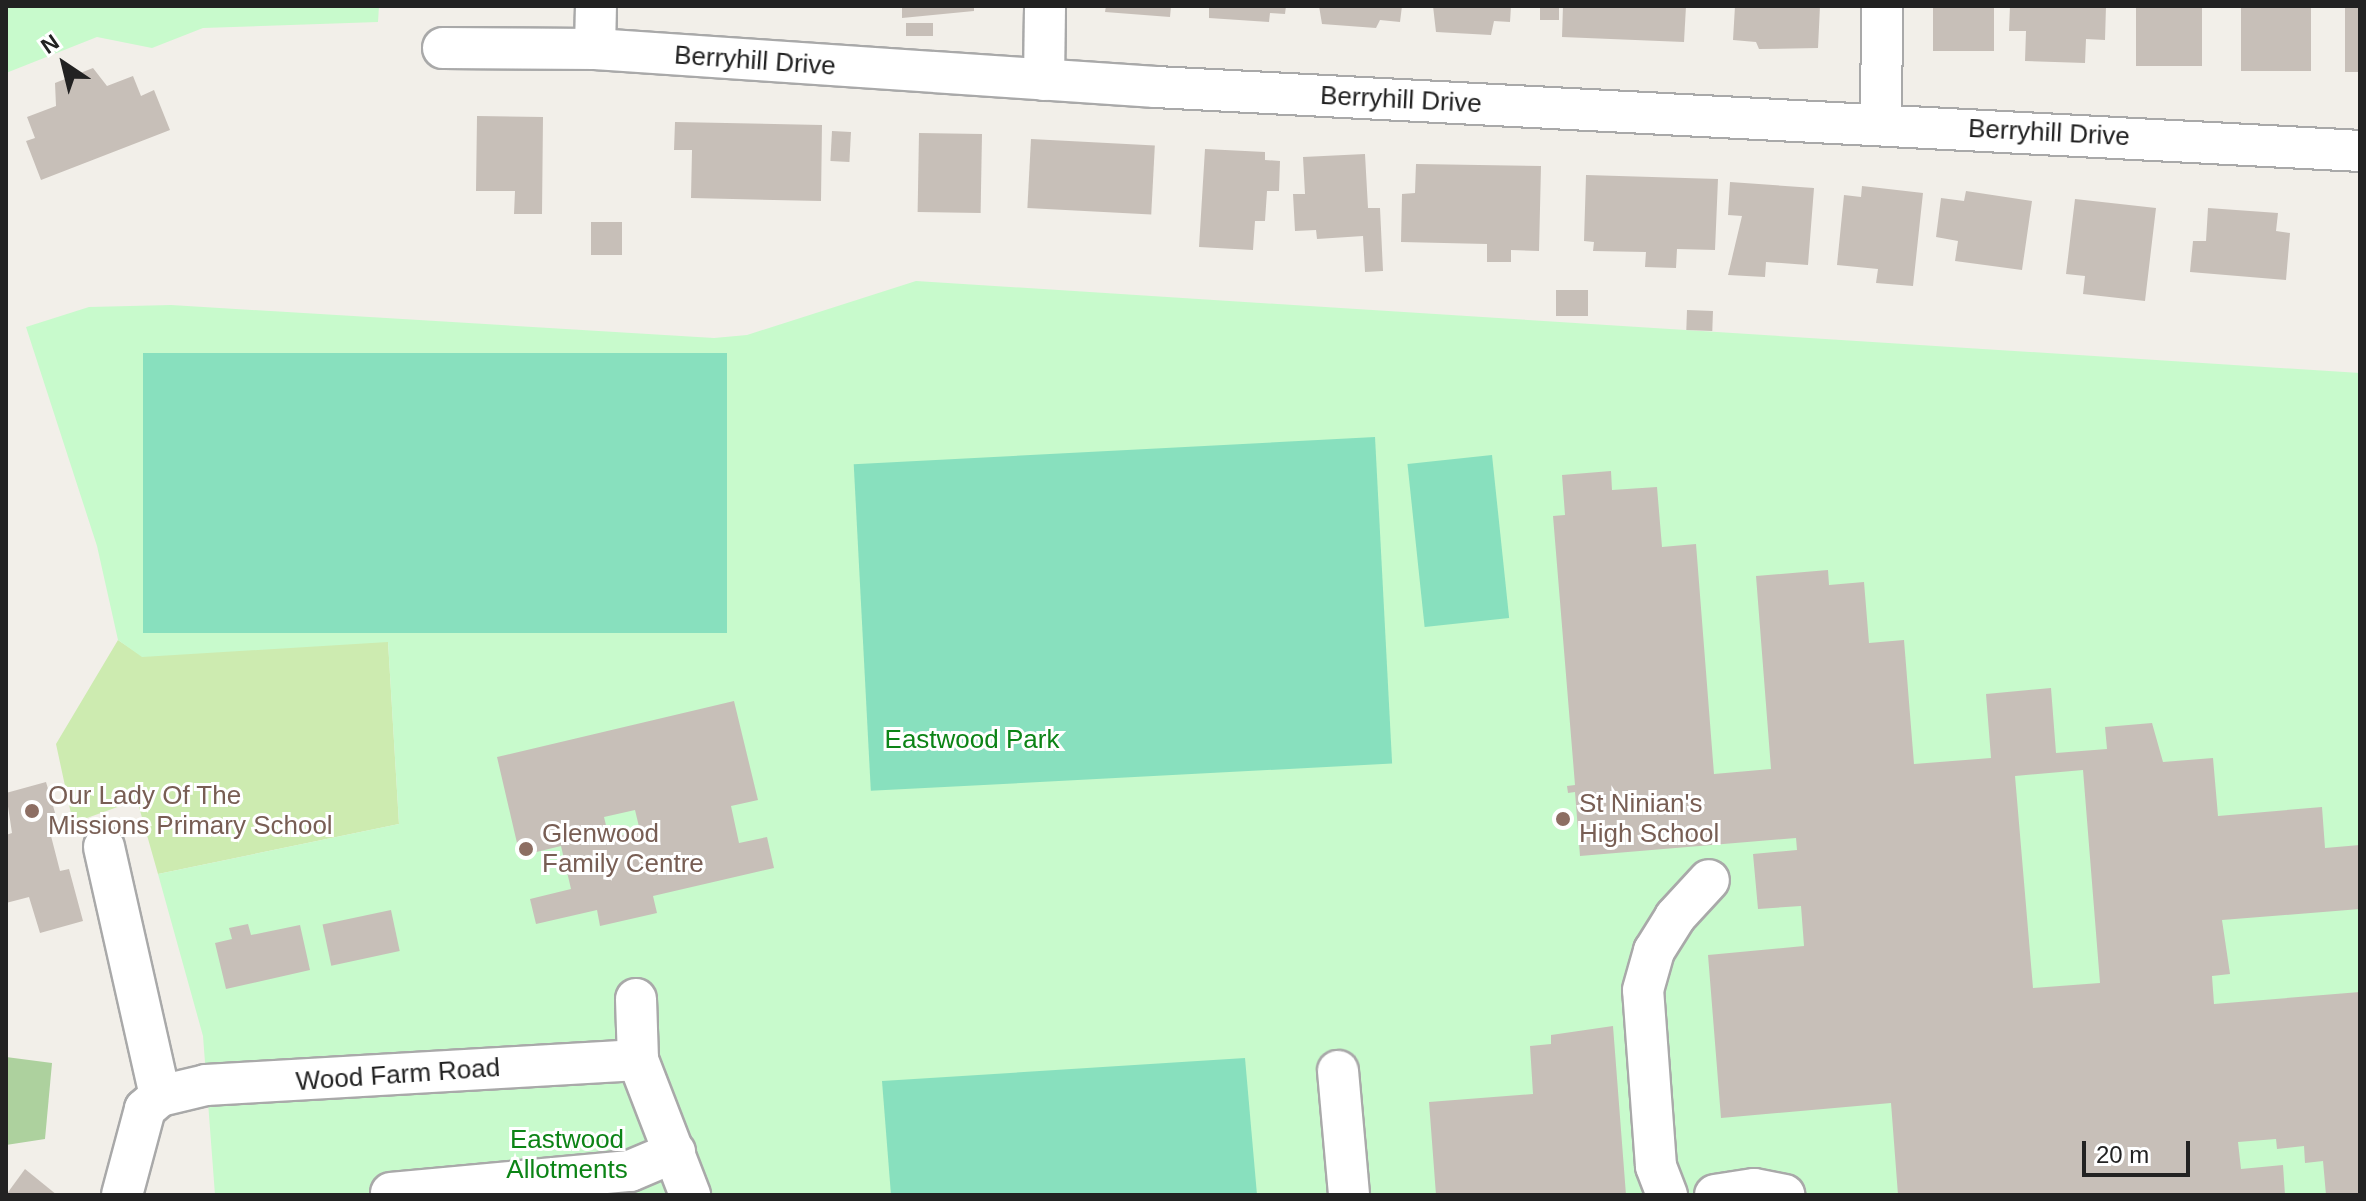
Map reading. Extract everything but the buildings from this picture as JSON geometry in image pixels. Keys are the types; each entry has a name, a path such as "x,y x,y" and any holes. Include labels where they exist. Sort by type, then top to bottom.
{"street":[{"path":"595,49 596,6"},
{"path":"1044,80 1045,6"},
{"path":"1881,125 1882,6"},
{"name":"Berryhill Drive","path":"443,48 595,49 1044,80 2360,151"},
{"path":"104,847 160,1096 145,1109 122,1195"},
{"path":"1667,1195 1656,1166 1643,990 1661,939 1709,880"},
{"path":"636,999 638,1060 690,1195"},
{"name":"Wood Farm Road","path":"160,1096 206,1085 367,1080 638,1060"},
{"path":"1338,1071 1349,1195"},
{"path":"391,1193 630,1171 675,1152"},
{"path":"1715,1195 1754,1189 1784,1195"}],"green space":[{"path":"6,6 379,6 378,22 203,28 152,48 97,37 6,73"},
{"name":"Eastwood Park","path":"916,281 2360,373 2360,1195 215,1195 203,1036 158,874 399,824 388,642 142,657 118,640 97,546 26,327 89,307 171,305 714,338 747,335"},
{"path":"143,353 727,353 727,633 143,633"},
{"path":"1375,437 1392,764 871,791 854,464"},
{"path":"1492,455 1509,618 1425,627 1407,464"},
{"path":"118,640 142,656 388,641 399,824 158,874 137,800 73,823 56,744"},
{"path":"6,1057 52,1063 45,1139 6,1145"},
{"path":"1245,1058 1257,1195 891,1195 882,1081"}],"place":[{"name":"Our Lady Of The Missions Primary School","path":"32,811"},
{"name":"St Ninian's High School","path":"1563,819"},
{"name":"Glenwood Family Centre","path":"526,849"}],"park label":[{"name":"Eastwood Allotments","path":"567,1155"}]}
